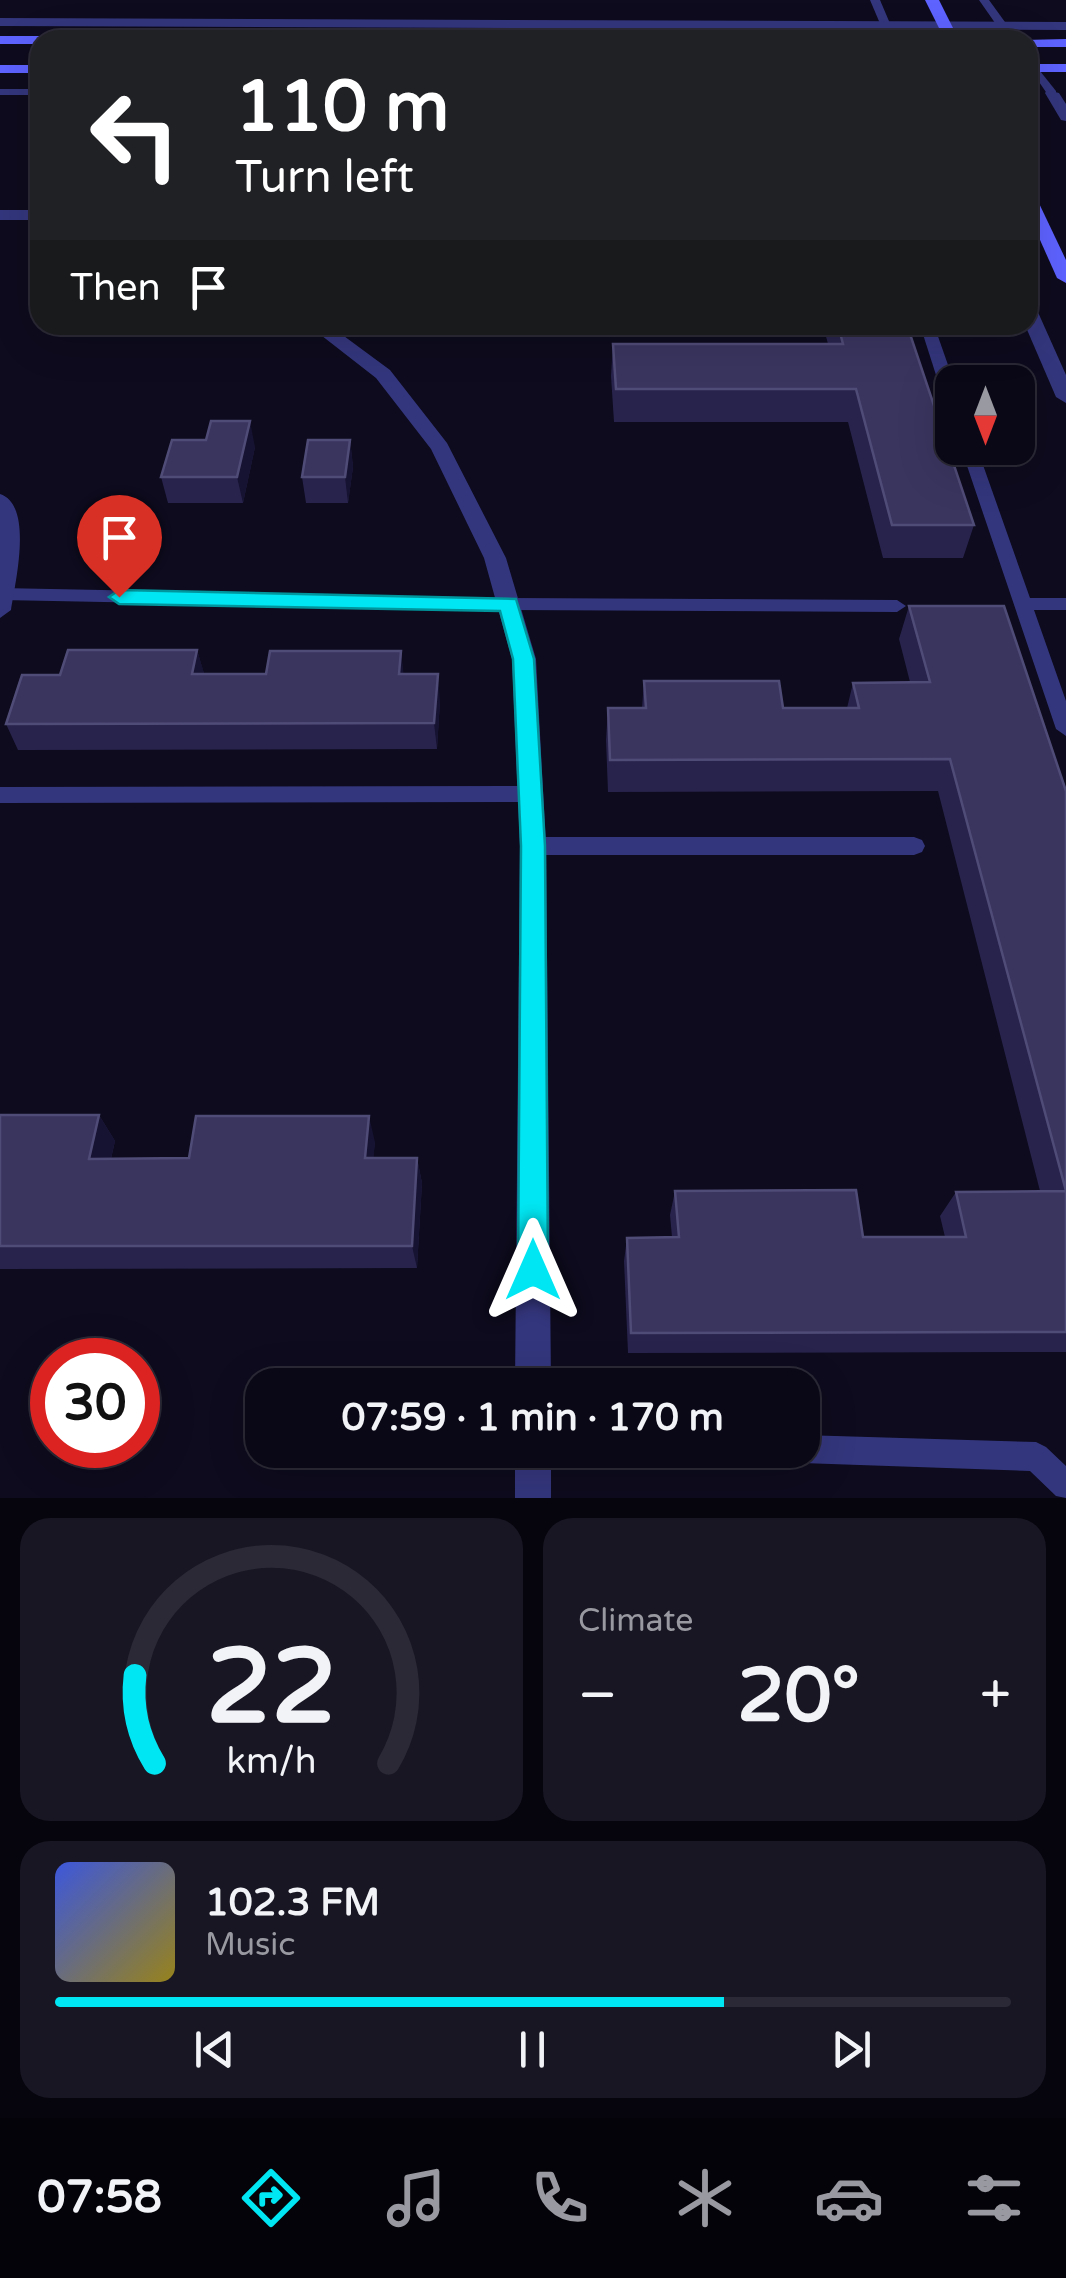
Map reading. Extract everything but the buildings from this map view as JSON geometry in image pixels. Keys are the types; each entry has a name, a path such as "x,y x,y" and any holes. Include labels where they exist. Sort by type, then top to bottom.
{"street":[{"path":"932,0 947,30"},
{"path":"0,22 181,17 756,30"},
{"path":"972,30 1066,26"},
{"path":"0,40 30,40"},
{"path":"1038,43 1066,44"},
{"path":"1038,66 1066,68"},
{"path":"0,69 30,69"},
{"path":"1059,93 1066,117"},
{"path":"0,215 30,215"},
{"path":"1038,219 1066,278"},
{"path":"1038,333 1066,397"},
{"path":"330,335 383,374 440,448 495,558 524,659 533,846 533,1368"},
{"path":"0,500 12,530 1,602"},
{"path":"533,1468 533,1498"}],"lane":[{"path":"875,0 888,30"},
{"path":"984,0 1006,30"},
{"path":"1038,73 1059,93"},
{"path":"0,92 30,92"},
{"path":"929,335 940,365"},
{"path":"975,465 1066,729"},
{"path":"1,602 897,606"},
{"path":"1023,604 1066,604"},
{"path":"0,794 529,794"},
{"path":"533,846 914,846"},
{"path":"820,1450 1036,1457 1066,1486"}],"route":[{"path":"119,597 508,604 524,659 533,846 533,1270"}]}
